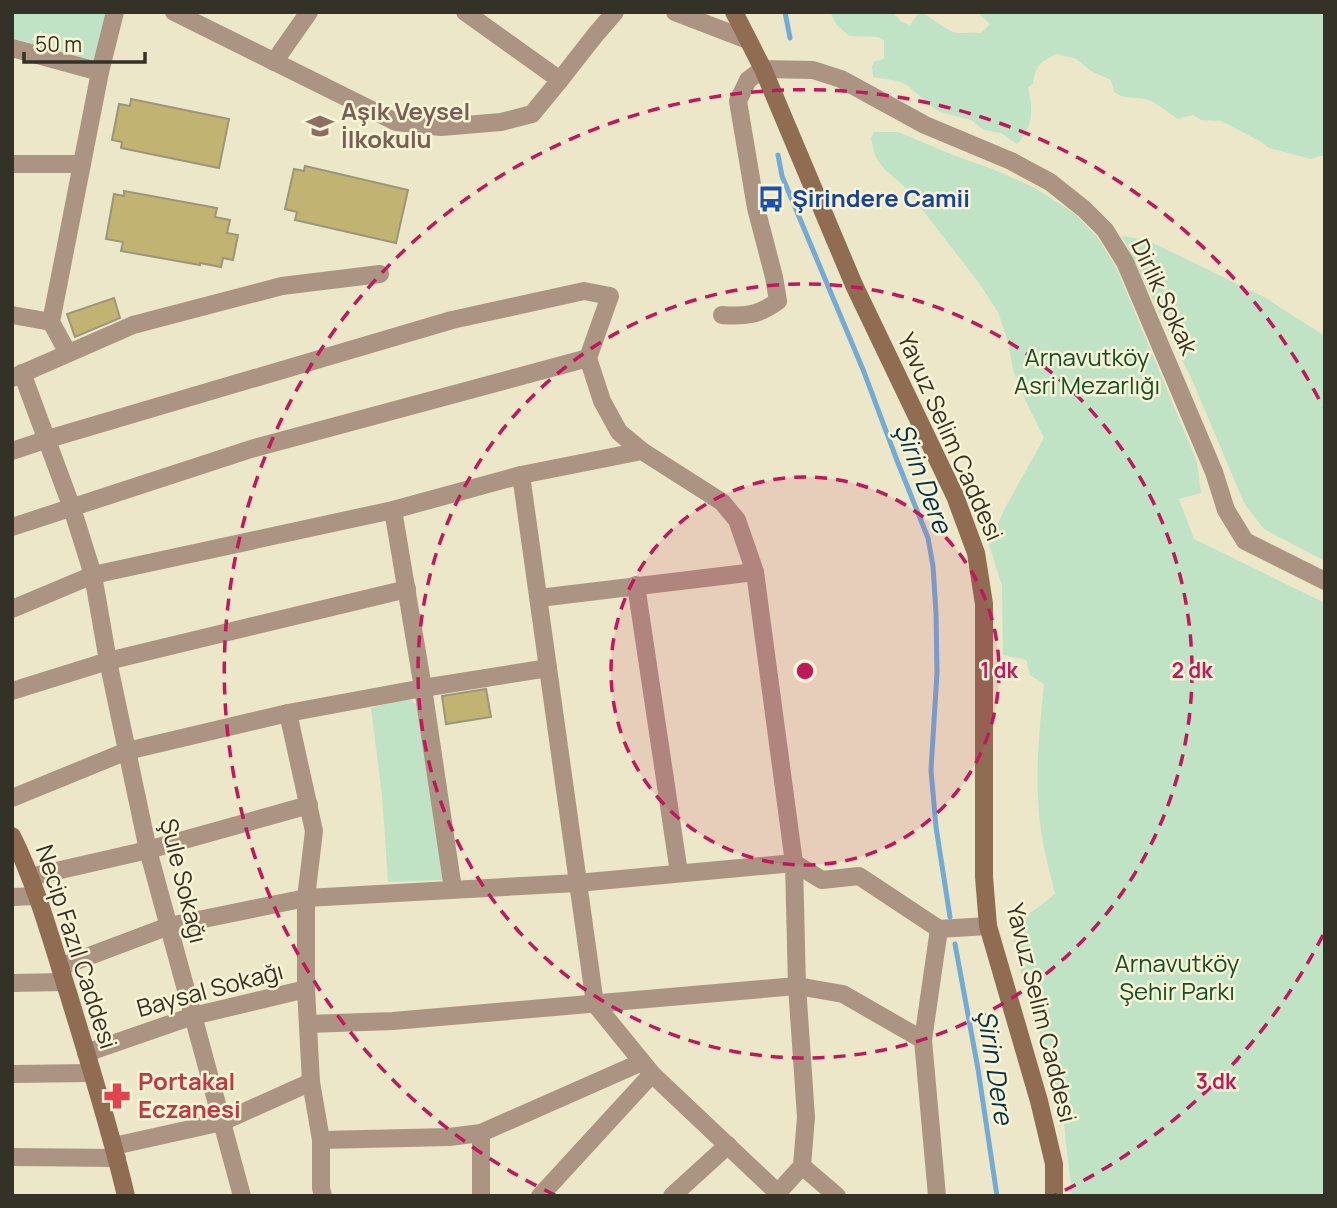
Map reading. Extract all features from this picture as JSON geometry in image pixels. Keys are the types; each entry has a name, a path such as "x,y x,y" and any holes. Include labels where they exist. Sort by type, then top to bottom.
{"main road":[{"name":"Yavuz Selim Caddesi","path":"734,12 763,69 854,285 955,496 976,553 984,604 984,877 988,926 1039,1101 1054,1164 1054,1196"},
{"name":"Necip Fazıl Caddesi","path":"12,836 30,877 62,974 116,1152 126,1196"}],"street":[{"path":"68,353 51,322 100,72 115,12"},
{"path":"174,12 396,122 441,127 501,122 532,114 615,12"},
{"path":"465,12 560,80"},
{"path":"675,12 748,40"},
{"path":"274,62 306,13"},
{"path":"12,48 100,72"},
{"path":"723,315 743,317 768,309 778,301 756,208 738,101 748,80 763,69"},
{"name":"Dirlik Sokak","path":"763,69 813,70 841,79 925,125 1011,161 1050,182 1084,209 1105,230 1125,262 1214,472 1226,510 1245,541 1325,581"},
{"path":"12,164 82,164"},
{"path":"17,375 133,325 282,286 380,274"},
{"path":"12,451 452,320 584,291 610,296 588,358 602,401 619,432 642,451 722,502 737,520 755,572 794,863 797,986 806,1117 802,1166 776,1194 647,1068 595,1004 521,475"},
{"path":"12,315 51,322"},
{"path":"12,527 251,449 588,358"},
{"name":"Şule Sokağı","path":"17,375 48,439 93,575 148,850 242,1196"},
{"path":"12,608 93,575 393,510 521,475 642,451"},
{"path":"393,510 453,889"},
{"path":"539,598 755,572"},
{"path":"636,585 679,873"},
{"path":"12,691 108,660 407,589"},
{"path":"12,798 127,751 288,713 548,668"},
{"path":"288,713 314,831 306,898 306,989 311,1082 321,1140 323,1196"},
{"path":"30,877 148,850 309,805"},
{"path":"12,983 62,974 169,926 306,898 577,883 794,863 822,880 859,876 939,929 988,926"},
{"path":"12,897 36,896"},
{"path":"937,1196 923,1040 939,929"},
{"path":"308,1024 393,1021 797,986 843,994 923,1040"},
{"name":"Baysal Sokağı","path":"86,1053 193,1016 306,989"},
{"path":"321,1140 449,1138 481,1133 647,1068"},
{"path":"540,1196 647,1068"},
{"path":"12,1074 92,1073"},
{"path":"12,1157 116,1152 222,1122 311,1082"},
{"path":"481,1133 481,1196"},
{"path":"672,1196 728,1145"},
{"path":"802,1166 837,1196"}],"green space":[{"path":"12,12 107,12 94,62 12,38"},
{"path":"830,12 892,12 902,22 910,25 917,15 923,13 953,32 981,33 990,24 977,12 1325,12 1325,156 1311,159 1269,148 1222,121 1201,120 1193,115 1178,119 1148,100 1119,95 1114,92 1111,80 1091,71 1076,59 1057,54 1040,65 1033,84 1028,87 1031,117 1027,131 1017,144 1001,133 984,130 971,120 940,112 907,85 873,77 872,66 875,61 884,59 884,40 878,37 849,36 837,25"},
{"name":"Arnavutköy Şehir Parkı","path":"874,132 898,132 1035,188 1074,213 1097,237 1116,267 1197,462 1201,493 1179,499 1194,539 1325,603 1325,1196 1072,1196 1062,1106 1016,956 1012,927 1055,894 1042,839 1038,794 1044,684 1030,675 1026,660 1003,655 1002,586 989,544 1005,508 1044,438 1013,370 1008,342 998,312 979,283 904,186 884,169 875,156 871,138"},
{"name":"Arnavutköy Asri Mezarlığı","path":"1122,236 1147,240 1262,296 1325,336 1325,561 1264,529 1244,503 1193,382"},
{"path":"407,698 418,705 445,880 388,882 382,795 371,708"}],"building":[{"path":"131,99 229,119 219,168 121,148 122,142 112,140 119,104 130,106"},
{"path":"305,166 408,190 396,243 295,220 297,212 285,209 294,169 304,171"},
{"path":"124,191 217,208 215,217 230,220 227,233 238,235 233,260 223,258 221,267 121,251 123,242 106,239 114,194 124,196"},
{"path":"114,298 120,318 75,337 67,314"},
{"path":"486,689 491,717 446,724 442,696"}],"waterway":[{"name":"Şirin Dere","path":"785,12 790,38"},
{"name":"Şirin Dere","path":"778,155 782,176 864,372 928,538 933,566 937,673 931,770 936,827 950,917"},
{"name":"Şirin Dere","path":"955,944 978,1069 997,1196"}],"place":[{"name":"Aşık Veysel İlkokulu","path":"320,126"},
{"name":"Şirindere Camii","path":"771,199"},
{"name":"Portakal Eczanesi","path":"117,1096"}]}
